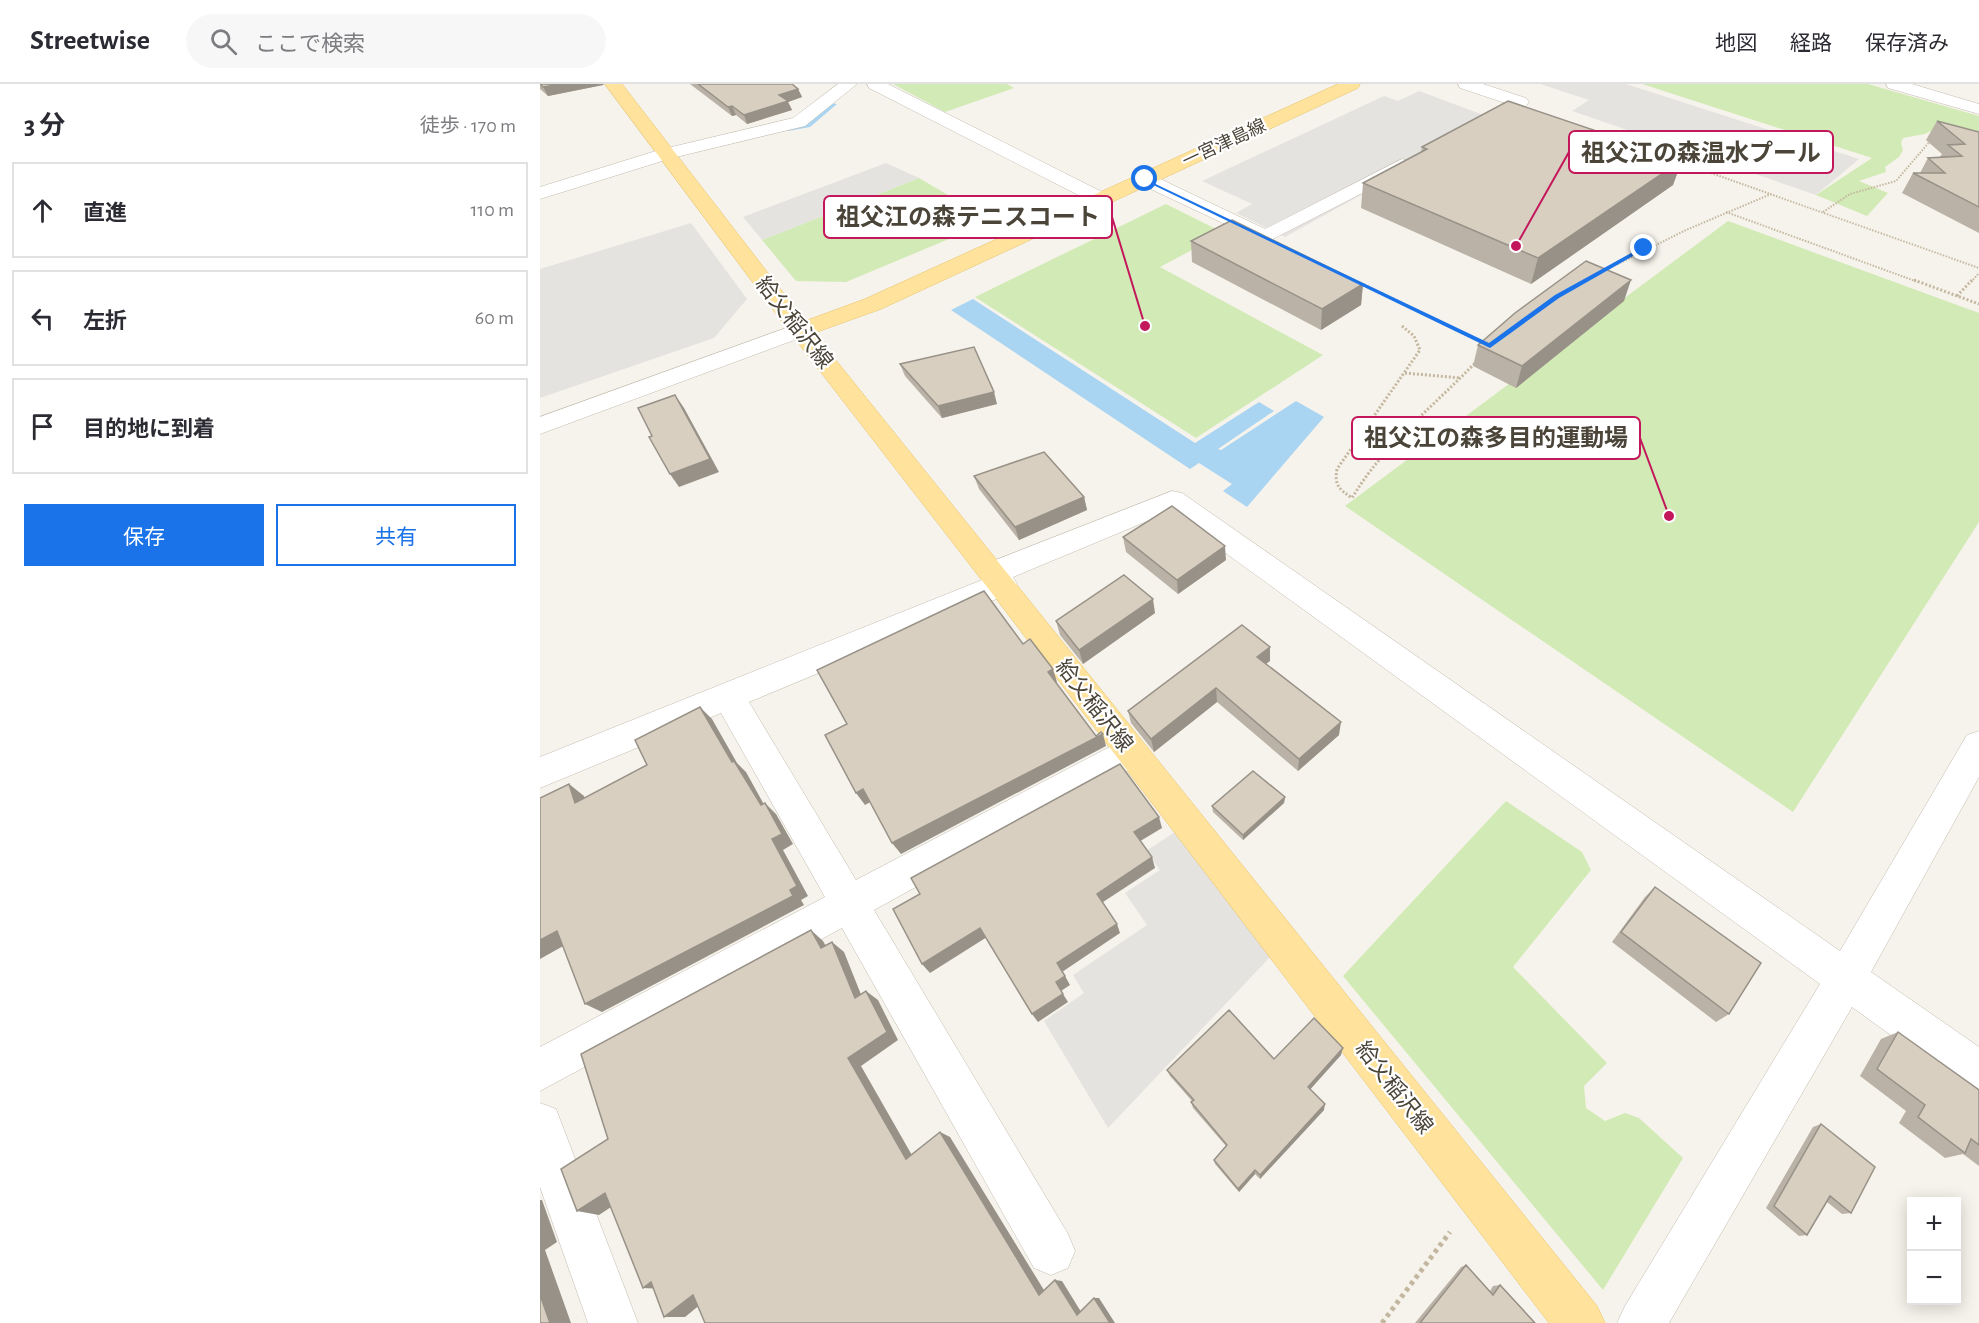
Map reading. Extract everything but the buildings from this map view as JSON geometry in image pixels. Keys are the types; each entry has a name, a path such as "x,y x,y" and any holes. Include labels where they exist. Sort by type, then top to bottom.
{"main road":[{"name":"給父稲沢線","path":"613,84 800,330 998,579 1131,752 1580,1323"},
{"name":"一宮津島線","path":"800,330 873,304 1352,84"}],"street":[{"path":"540,193 666,154 799,122 849,84"},
{"path":"875,84 1101,200"},
{"path":"1466,84 1520,102 1501,112"},
{"path":"1893,84 1979,109"},
{"path":"1145,179 1265,237 1419,155"},
{"path":"540,426 800,330"},
{"path":"540,773 728,696 998,579 1172,500 1979,1073"},
{"path":"728,696 1051,1251"},
{"path":"1642,1323 1846,978 1979,745"},
{"path":"540,1070 1131,752"},
{"path":"540,1125 613,1323"}],"path":[{"path":"1823,212 1850,194 1896,181 1924,150 1928,141 1937,139"},
{"path":"1670,158 1979,268"},
{"path":"1596,275 1644,248 1771,194"},
{"path":"1725,212 1979,304"},
{"path":"1957,296 1979,273"},
{"path":"1350,279 1490,346"},
{"path":"1402,326 1414,336 1420,350 1338,469 1335,482 1339,489 1352,498 1364,476 1379,458 1476,361"},
{"path":"1405,373 1461,378"},
{"path":"1382,1323 1478,1194"}],"green space":[{"path":"893,84 1007,84 1014,88 945,112"},
{"path":"1642,84 1868,84 1979,116 1979,135 1939,127 1925,134 1903,138 1901,143 1903,150 1899,157 1885,167 1886,172 1859,181 1888,193 1867,216 1816,195 1872,158"},
{"path":"919,178 992,221 846,282 796,281 762,240"},
{"path":"1166,204 1224,233 1160,267 1323,355 1196,438 975,297"},
{"path":"1728,221 1979,313 1979,522 1793,812 1345,506"},
{"path":"1506,801 1582,852 1591,870 1513,967 1607,1063 1584,1086 1586,1108 1605,1121 1625,1113 1639,1118 1683,1158 1603,1290 1343,976"}],"shaded area":[{"path":"1540,84 1626,84 1859,159 1816,195 1572,111 1589,100"},
{"path":"1419,91 1497,120 1285,237 1236,213 1252,204 1202,181 1384,96 1398,101"},
{"path":"886,163 919,178 762,240 743,217"},
{"path":"691,223 747,299 714,338 540,398 540,269"},
{"path":"1175,832 1271,956 1108,1128 1044,1021 1084,993 1073,975 1147,925 1125,893 1160,870 1146,851"}],"water":[{"path":"973,299 1195,443 1259,402 1274,411 1218,449 1221,450 1296,401 1324,417 1247,507 1223,491 1232,484 1199,463 1190,469 951,310"}],"waterway":[{"path":"788,129 807,125 833,104"}],"place":[{"name":"祖父江の森温水プール","path":"1516,246"},
{"name":"祖父江の森テニスコート","path":"1145,326"},
{"name":"祖父江の森多目的運動場","path":"1669,516"}],"route":[{"path":"1145,179 1490,346 1557,297 1644,248"}]}
